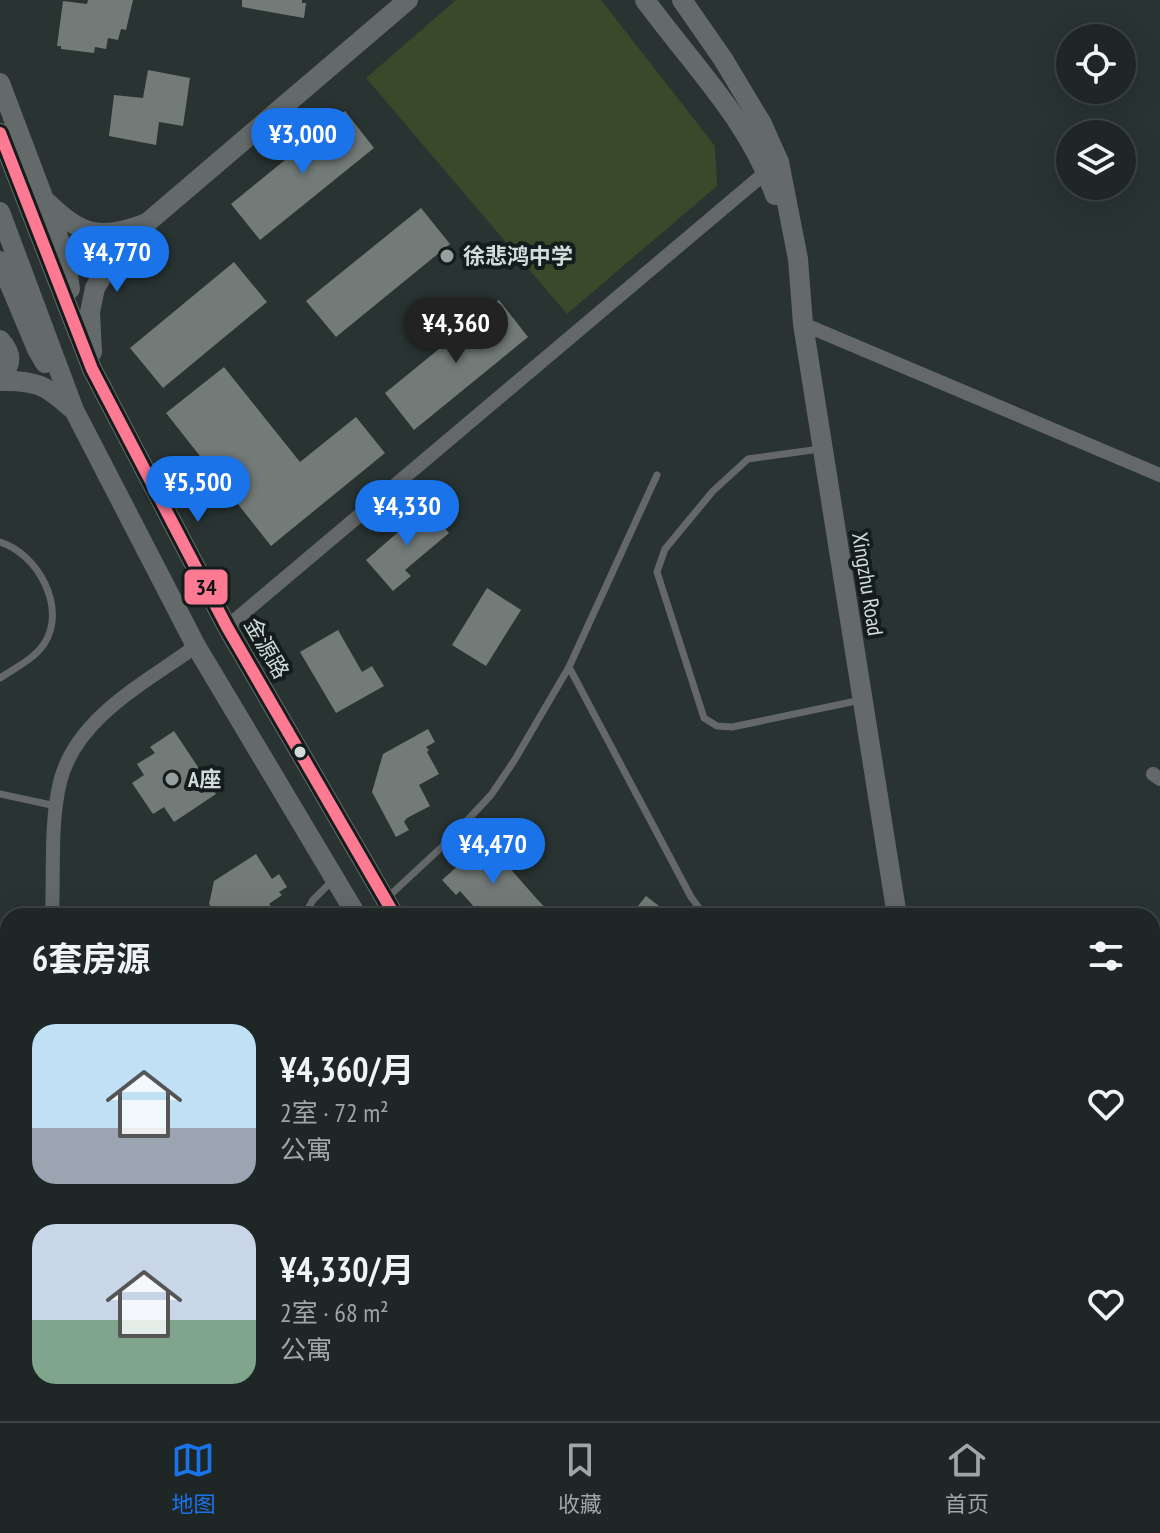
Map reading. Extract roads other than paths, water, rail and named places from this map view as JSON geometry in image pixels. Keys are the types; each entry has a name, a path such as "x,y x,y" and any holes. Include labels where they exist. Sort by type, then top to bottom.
{"street":[{"path":"92,369 90,312 95,288 107,268 148,222 408,0"},
{"name":"Xingzhu Road","path":"645,0 773,167"},
{"name":"Xingzhu Road","path":"682,0 723,59 762,124 798,259 803,324 896,908"},
{"path":"0,83 65,255 74,321"},
{"name":"金源路","path":"0,133 92,369 227,627 390,908"},
{"path":"227,627 773,167"},
{"path":"45,200 63,219 94,233 119,233 148,222"},
{"path":"0,212 74,410"},
{"path":"1,264 37,349 74,410 196,646 352,908"},
{"path":"0,289 1,264"},
{"path":"803,324 1160,475"},
{"path":"0,340 8,349 11,359 0,379"},
{"path":"0,379 36,383 50,389 74,410"},
{"path":"52,908 57,806 61,780 70,757 90,728 124,697 196,646"}],"lane":[{"path":"823,449 748,459 713,491 665,549 657,572 704,718 717,726 732,727 862,699"},
{"path":"390,908 491,795 569,667 657,475"},
{"path":"0,542 13,548 42,576 51,602 52,618 46,642 32,657 0,678"},
{"path":"569,667 684,885 700,908"},
{"path":"0,794 57,806"},
{"path":"308,908 335,878"}],"place":[{"name":"徐悲鸿中学","path":"447,256"},
{"name":"A座","path":"172,779"}]}
